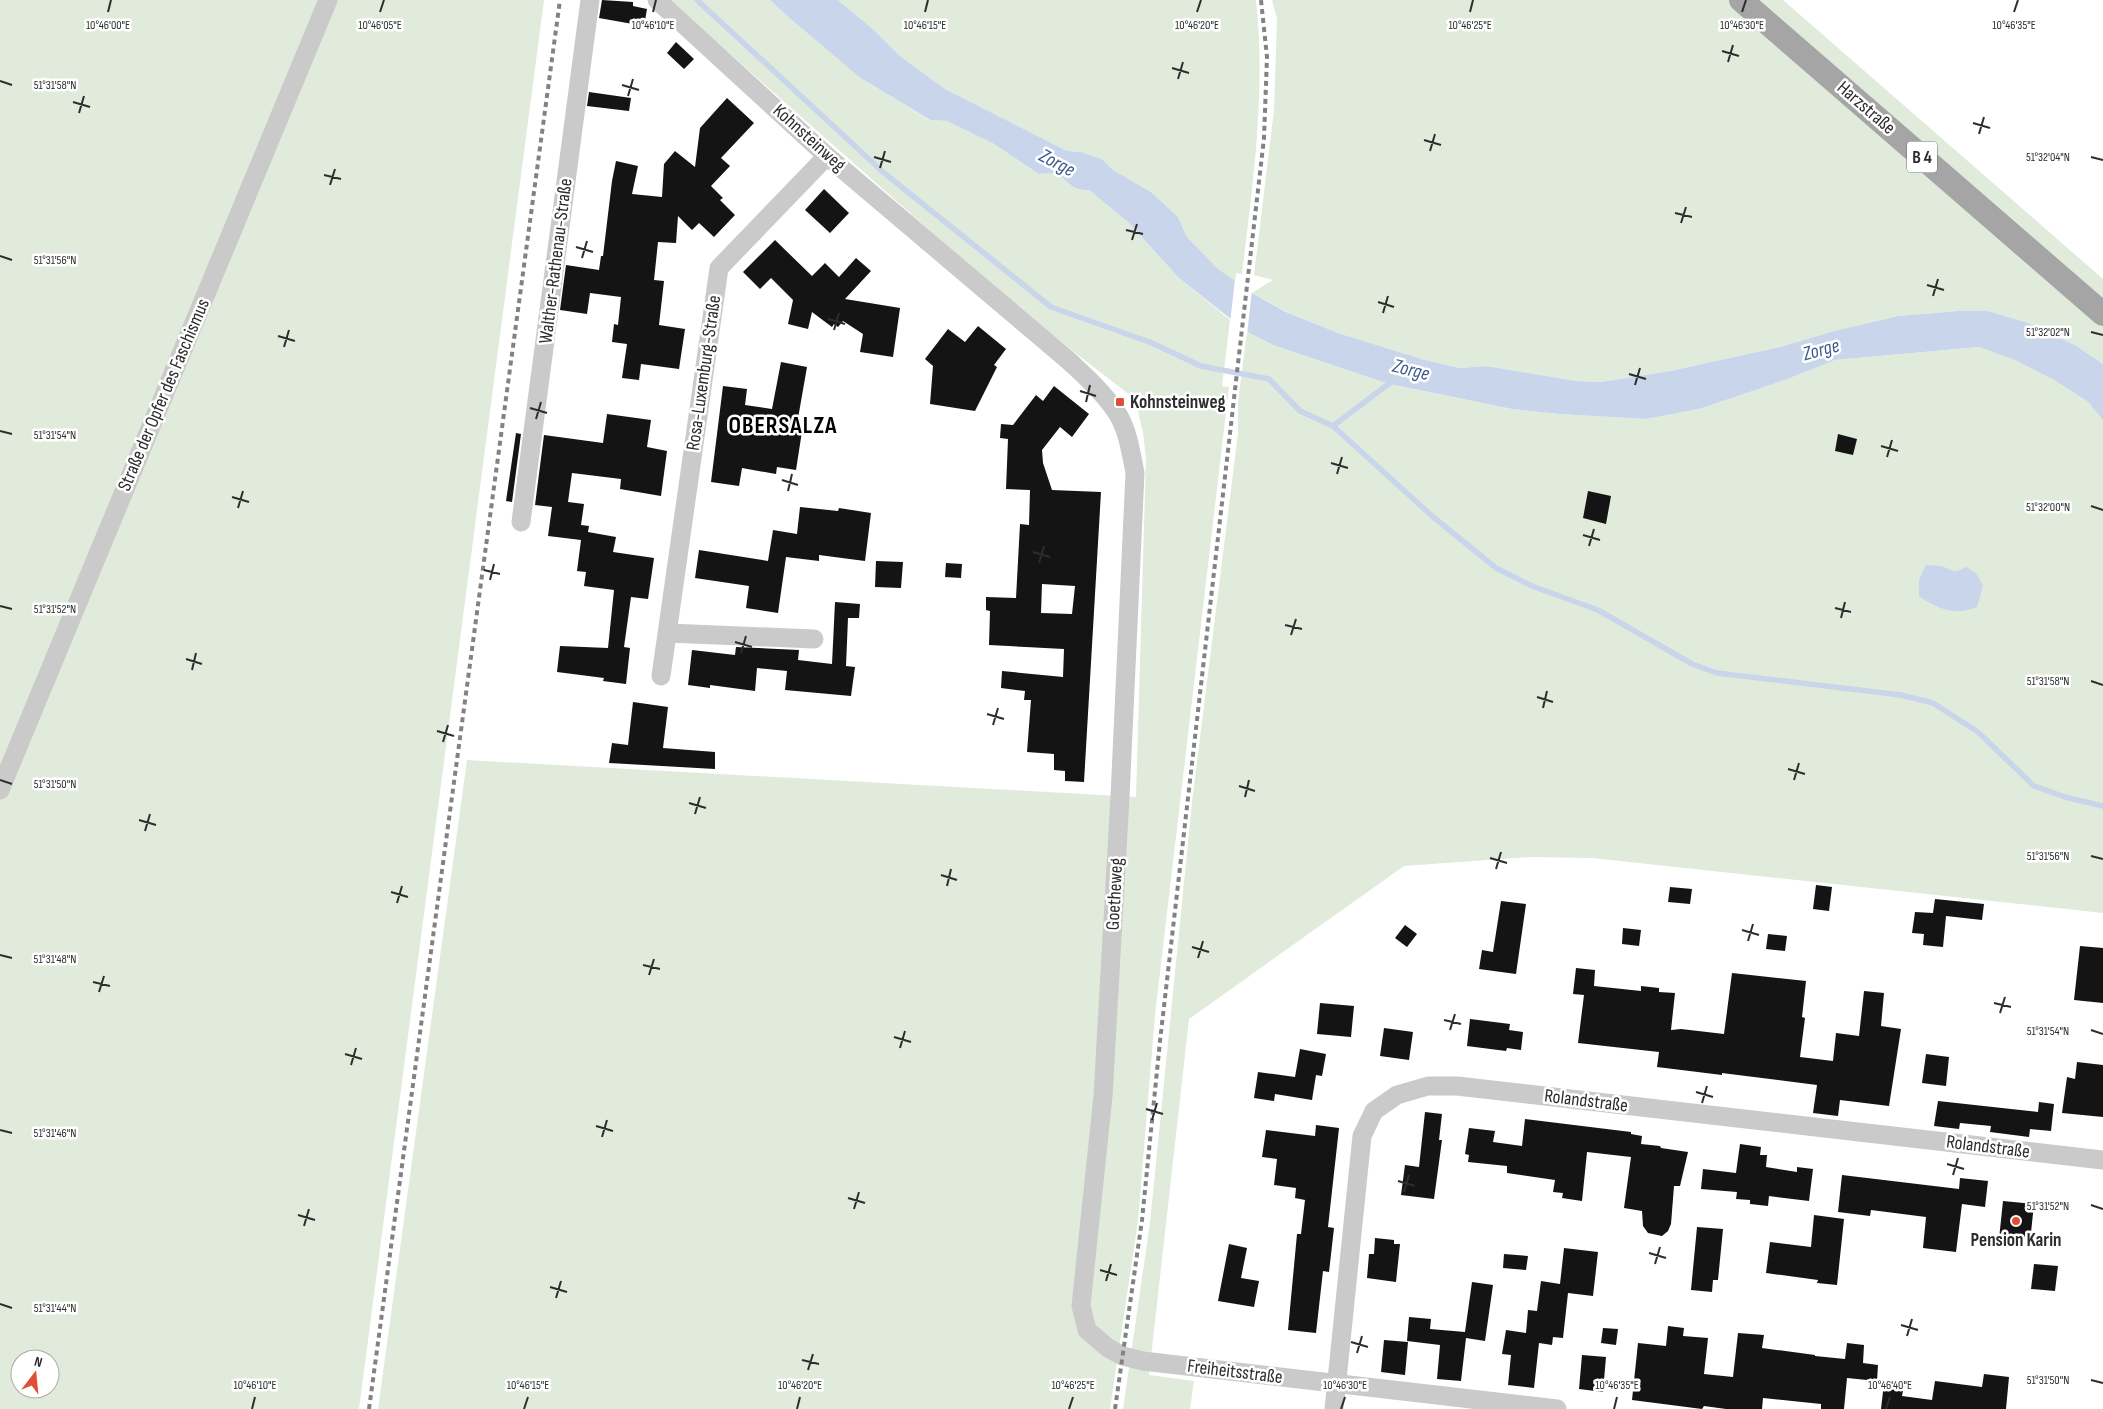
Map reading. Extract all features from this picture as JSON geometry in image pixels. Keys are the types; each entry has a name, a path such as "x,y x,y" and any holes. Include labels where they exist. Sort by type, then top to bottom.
{"main road":[{"name":"Harzstraße","path":"1741,0 2103,314"}],"street":[{"name":"Straße der Opfer des Faschismus","path":"0,790 328,0"},
{"name":"Walther-Rathenau-Straße","path":"521,522 590,0"},
{"name":"Kohnsteinweg","path":"657,0 827,156 1069,361 1098,389 1118,414"},
{"name":"Rosa-Luxemburg-Straße","path":"661,676 719,268 827,156"},
{"name":"Goetheweg","path":"1118,414 1130,445 1135,472 1104,1096 1081,1306 1087,1330 1108,1348 1123,1356"},
{"path":"668,633 814,639"},
{"name":"Rolandstraße","path":"1334,1409 1362,1136 1374,1111 1397,1096 1428,1086 1457,1086 2103,1160"},
{"name":"Freiheitsstraße","path":"1123,1356 1143,1361 1557,1409"}],"green space":[{"path":"0,0 544,0 359,1409 0,1409"},
{"path":"669,0 770,0 859,77 929,120 947,121 994,144 1039,174 1058,173 1075,188 1089,190 1129,223 1179,278 1230,320 1222,386 1229,387 1155,1015 1138,1221 1110,1409 378,1409 467,760 1136,797 1146,459 1143,432 1135,399 1021,311"},
{"path":"838,0 1256,0 1259,34 1259,103 1254,171 1242,274 1236,273 1235,282 1218,269 1187,237 1178,217 1151,192 1113,170 1102,159 1081,152 1067,151 945,89 900,56 875,31"},
{"path":"1272,0 1783,0 2103,279 2103,364 2075,345 2028,323 1988,311 1958,311 1898,316 1834,331 1780,347 1670,371 1601,382 1577,381 1486,366 1460,368 1425,360 1341,334 1287,312 1252,293 1273,280 1254,275 1274,110 1277,19"},
{"path":"1247,332 1273,345 1389,384 1512,409 1559,414 1646,419 1699,409 1785,380 1835,360 1979,347 2015,360 2056,381 2088,402 2103,420 2103,913 1592,858 1531,857 1404,866 1189,1019 1149,1375 1194,1381 1190,1409 1123,1409 1150,1223 1192,802 1238,433 1238,401"}],"water":[{"name":"Zorge","path":"770,0 838,0 875,31 900,56 945,89 1067,151 1081,152 1102,159 1113,170 1151,192 1178,217 1187,237 1218,269 1252,293 1286,312 1341,334 1425,360 1460,368 1486,366 1577,381 1601,382 1670,371 1780,347 1834,331 1898,316 1958,311 1988,311 2028,323 2075,345 2103,364 2103,420 2088,402 2056,381 2015,360 1979,347 1835,360 1785,380 1699,409 1646,419 1512,409 1389,384 1273,345 1247,332 1179,278 1129,223 1089,190 1075,188 1058,173 1039,174 994,144 947,121 930,120 859,77"},
{"path":"1926,565 1936,565 1954,571 1966,567 1976,573 1983,586 1977,607 1961,611 1947,610 1919,596 1919,580"}],"pier":[{"path":"1235,279 1252,290 1247,335 1230,323"}],"building":[{"path":"602,0 633,2 633,6 647,9 644,26 599,18"},
{"path":"676,42 694,59 684,69 667,53"},
{"path":"589,92 631,98 629,111 587,106"},
{"path":"727,98 754,123 721,158 730,166 711,186 723,198 720,200 735,215 714,237 699,223 692,230 678,216 676,243 658,242 654,280 664,281 659,325 685,329 679,369 641,364 639,380 622,378 627,344 612,342 614,324 618,325 621,297 590,293 587,314 560,310 566,265 599,270 601,256 603,256 616,161 638,166 632,194 662,197 664,164 675,151 695,167 700,128"},
{"path":"824,189 849,213 830,233 805,210"},
{"path":"775,240 812,276 825,263 839,277 856,258 871,271 845,299 900,308 893,357 860,352 863,334 843,321 838,327 834,324 832,327 812,312 808,329 788,324 793,300 771,278 760,289 743,272"},
{"path":"978,326 1006,349 994,365 997,367 975,411 930,404 933,366 925,359 948,329 965,342"},
{"path":"781,362 807,367 797,424 803,425 796,470 777,467 776,474 742,468 739,486 711,482 723,386 747,389 745,405 772,409"},
{"path":"1054,386 1089,414 1072,437 1060,427 1042,450 1043,463 1052,490 1101,492 1084,782 1065,781 1065,771 1054,770 1054,754 1027,752 1031,700 1024,700 1025,691 1001,688 1002,671 1063,677 1064,649 989,645 990,611 986,610 986,597 1016,598 1020,524 1029,525 1030,490 1006,489 1008,439 1000,438 1001,424 1013,425 1036,395 1043,401","holes":["1042,584 1075,586 1072,614 1041,613"]},
{"path":"607,414 651,420 647,447 667,451 661,496 620,489 621,479 572,473 568,502 584,504 581,525 589,526 588,532 616,537 613,552 654,558 648,599 631,597 624,647 630,648 626,684 603,681 604,678 557,672 560,646 608,648 614,590 584,586 586,572 577,571 581,540 548,536 552,507 535,505 544,435 603,443"},
{"path":"516,433 521,434 512,502 506,501"},
{"path":"1838,434 1857,439 1853,455 1835,451"},
{"path":"1588,491 1611,496 1606,524 1583,518"},
{"path":"800,507 838,511 839,508 871,513 865,561 819,555 819,561 786,557 778,613 746,608 749,586 695,578 699,550 768,561 773,530 797,534"},
{"path":"876,561 903,562 901,588 875,587"},
{"path":"946,563 962,564 961,578 945,577"},
{"path":"835,602 860,604 859,618 848,618 846,666 855,667 851,696 785,690 787,671 757,668 755,691 710,685 710,688 688,685 692,650 735,655 736,647 799,650 798,660 832,664"},
{"path":"633,702 668,707 663,748 715,752 715,769 609,763 612,743 628,745"},
{"path":"1816,885 1832,887 1829,911 1813,909"},
{"path":"1670,887 1692,889 1690,904 1668,902"},
{"path":"1935,899 1984,904 1982,920 1946,916 1943,947 1923,945 1924,934 1912,933 1915,912 1933,913"},
{"path":"1501,901 1526,904 1516,974 1479,969 1482,950 1493,952"},
{"path":"1405,925 1417,934 1407,947 1395,938"},
{"path":"1623,928 1641,930 1639,946 1622,944"},
{"path":"1768,934 1787,936 1785,951 1766,949"},
{"path":"2080,946 2103,948 2103,1003 2074,1000"},
{"path":"1576,968 1595,970 1594,986 1641,991 1641,986 1659,988 1659,992 1675,993 1671,1030 1681,1029 1724,1034 1732,973 1806,981 1802,1017 1805,1018 1800,1057 1833,1061 1836,1033 1859,1036 1864,991 1884,993 1881,1026 1901,1029 1889,1106 1840,1100 1838,1116 1813,1113 1817,1085 1657,1067 1659,1052 1578,1043 1584,995 1573,994"},
{"path":"1320,1003 1354,1006 1351,1037 1317,1034"},
{"path":"1470,1019 1510,1024 1509,1030 1523,1032 1521,1050 1507,1048 1506,1051 1467,1046"},
{"path":"1384,1028 1413,1032 1409,1060 1380,1056"},
{"path":"1300,1049 1326,1054 1322,1076 1316,1075 1312,1100 1275,1094 1274,1101 1254,1098 1258,1072 1295,1077"},
{"path":"1926,1054 1949,1057 1946,1086 1922,1083"},
{"path":"2077,1062 2103,1065 2103,1117 2062,1113 2067,1077 2075,1079"},
{"path":"1938,1101 2038,1112 2039,1102 2054,1104 2051,1131 2030,1129 2029,1137 1990,1132 1991,1126 1960,1123 1959,1129 1934,1126"},
{"path":"1425,1112 1442,1114 1439,1140 1442,1140 1434,1199 1401,1195 1405,1165 1419,1167"},
{"path":"1525,1119 1631,1132 1631,1134 1642,1136 1641,1144 1688,1152 1680,1186 1674,1186 1671,1224 1668,1231 1662,1236 1648,1233 1643,1226 1642,1211 1624,1208 1631,1157 1587,1152 1582,1201 1562,1198 1563,1193 1553,1192 1555,1180 1507,1173 1507,1166 1468,1162 1469,1155 1465,1154 1469,1128 1495,1131 1493,1142 1522,1146"},
{"path":"1316,1125 1339,1128 1328,1227 1334,1228 1329,1272 1323,1271 1316,1333 1288,1330 1297,1234 1301,1234 1305,1200 1295,1198 1296,1188 1274,1185 1277,1159 1262,1157 1266,1130 1315,1136"},
{"path":"1740,1144 1761,1147 1760,1155 1767,1155 1766,1167 1797,1172 1797,1167 1813,1169 1809,1201 1769,1196 1768,1206 1750,1204 1750,1200 1736,1199 1737,1192 1701,1189 1703,1169 1736,1173"},
{"path":"1842,1175 1959,1189 1960,1178 1988,1181 1985,1207 1962,1204 1956,1252 1923,1248 1926,1217 1871,1210 1870,1216 1838,1212"},
{"name":"Pension Karin","path":"2003,1201 2034,1204 2030,1242 1999,1239"},
{"path":"1814,1215 1844,1219 1837,1285 1817,1283 1818,1280 1766,1273 1770,1242 1811,1247"},
{"path":"1697,1227 1723,1229 1718,1280 1713,1280 1712,1292 1691,1290"},
{"path":"1375,1238 1394,1240 1394,1244 1400,1244 1396,1282 1367,1278 1369,1254 1374,1254"},
{"path":"1229,1244 1247,1248 1241,1278 1259,1281 1254,1307 1218,1301"},
{"path":"1564,1248 1598,1252 1593,1296 1568,1293 1563,1338 1553,1337 1552,1345 1539,1343 1534,1388 1508,1385 1511,1355 1502,1354 1506,1330 1526,1333 1528,1310 1537,1311 1541,1281 1560,1284"},
{"path":"1504,1254 1528,1256 1526,1270 1503,1268"},
{"path":"2034,1264 2058,1266 2055,1291 2031,1289"},
{"path":"1472,1282 1493,1285 1485,1341 1466,1338 1461,1381 1437,1379 1440,1345 1407,1341 1409,1317 1431,1319 1430,1329 1465,1332"},
{"path":"1668,1326 1684,1328 1683,1336 1708,1338 1704,1374 1733,1377 1738,1333 1764,1335 1762,1348 1845,1359 1847,1343 1864,1345 1863,1363 1878,1365 1877,1381 1847,1378 1844,1409 1821,1409 1821,1404 1763,1398 1762,1409 1726,1409 1704,1406 1702,1409 1632,1400 1638,1343 1666,1346"},
{"path":"1603,1328 1618,1329 1616,1345 1601,1343"},
{"path":"1384,1340 1408,1342 1405,1375 1381,1372"},
{"path":"1582,1355 1606,1357 1603,1392 1579,1389"},
{"path":"1984,1374 2009,1377 2006,1409 1881,1409 1884,1383 1904,1385 1902,1396 1932,1400 1935,1381 1982,1387"}],"waterway":[{"path":"697,0 883,172 1051,307 1152,343 1201,366 1269,379 1300,411 1333,426 1432,516 1496,568 1532,586 1598,610 1692,664 1717,673 1901,695 1933,703 1978,732 2034,786 2065,797 2103,806"},
{"name":"Zorge","path":"1333,426 1395,379"}],"railway":[{"path":"369,1409 560,0"},
{"path":"1115,1409 1142,1220 1160,1041 1264,138 1267,57 1261,0"}],"place":[{"name":"Kohnsteinweg","path":"1120,402"},
{"name":"Pension Karin","path":"2016,1221"}],"district":[{"name":"OBERSALZA","path":"783,425"}]}
